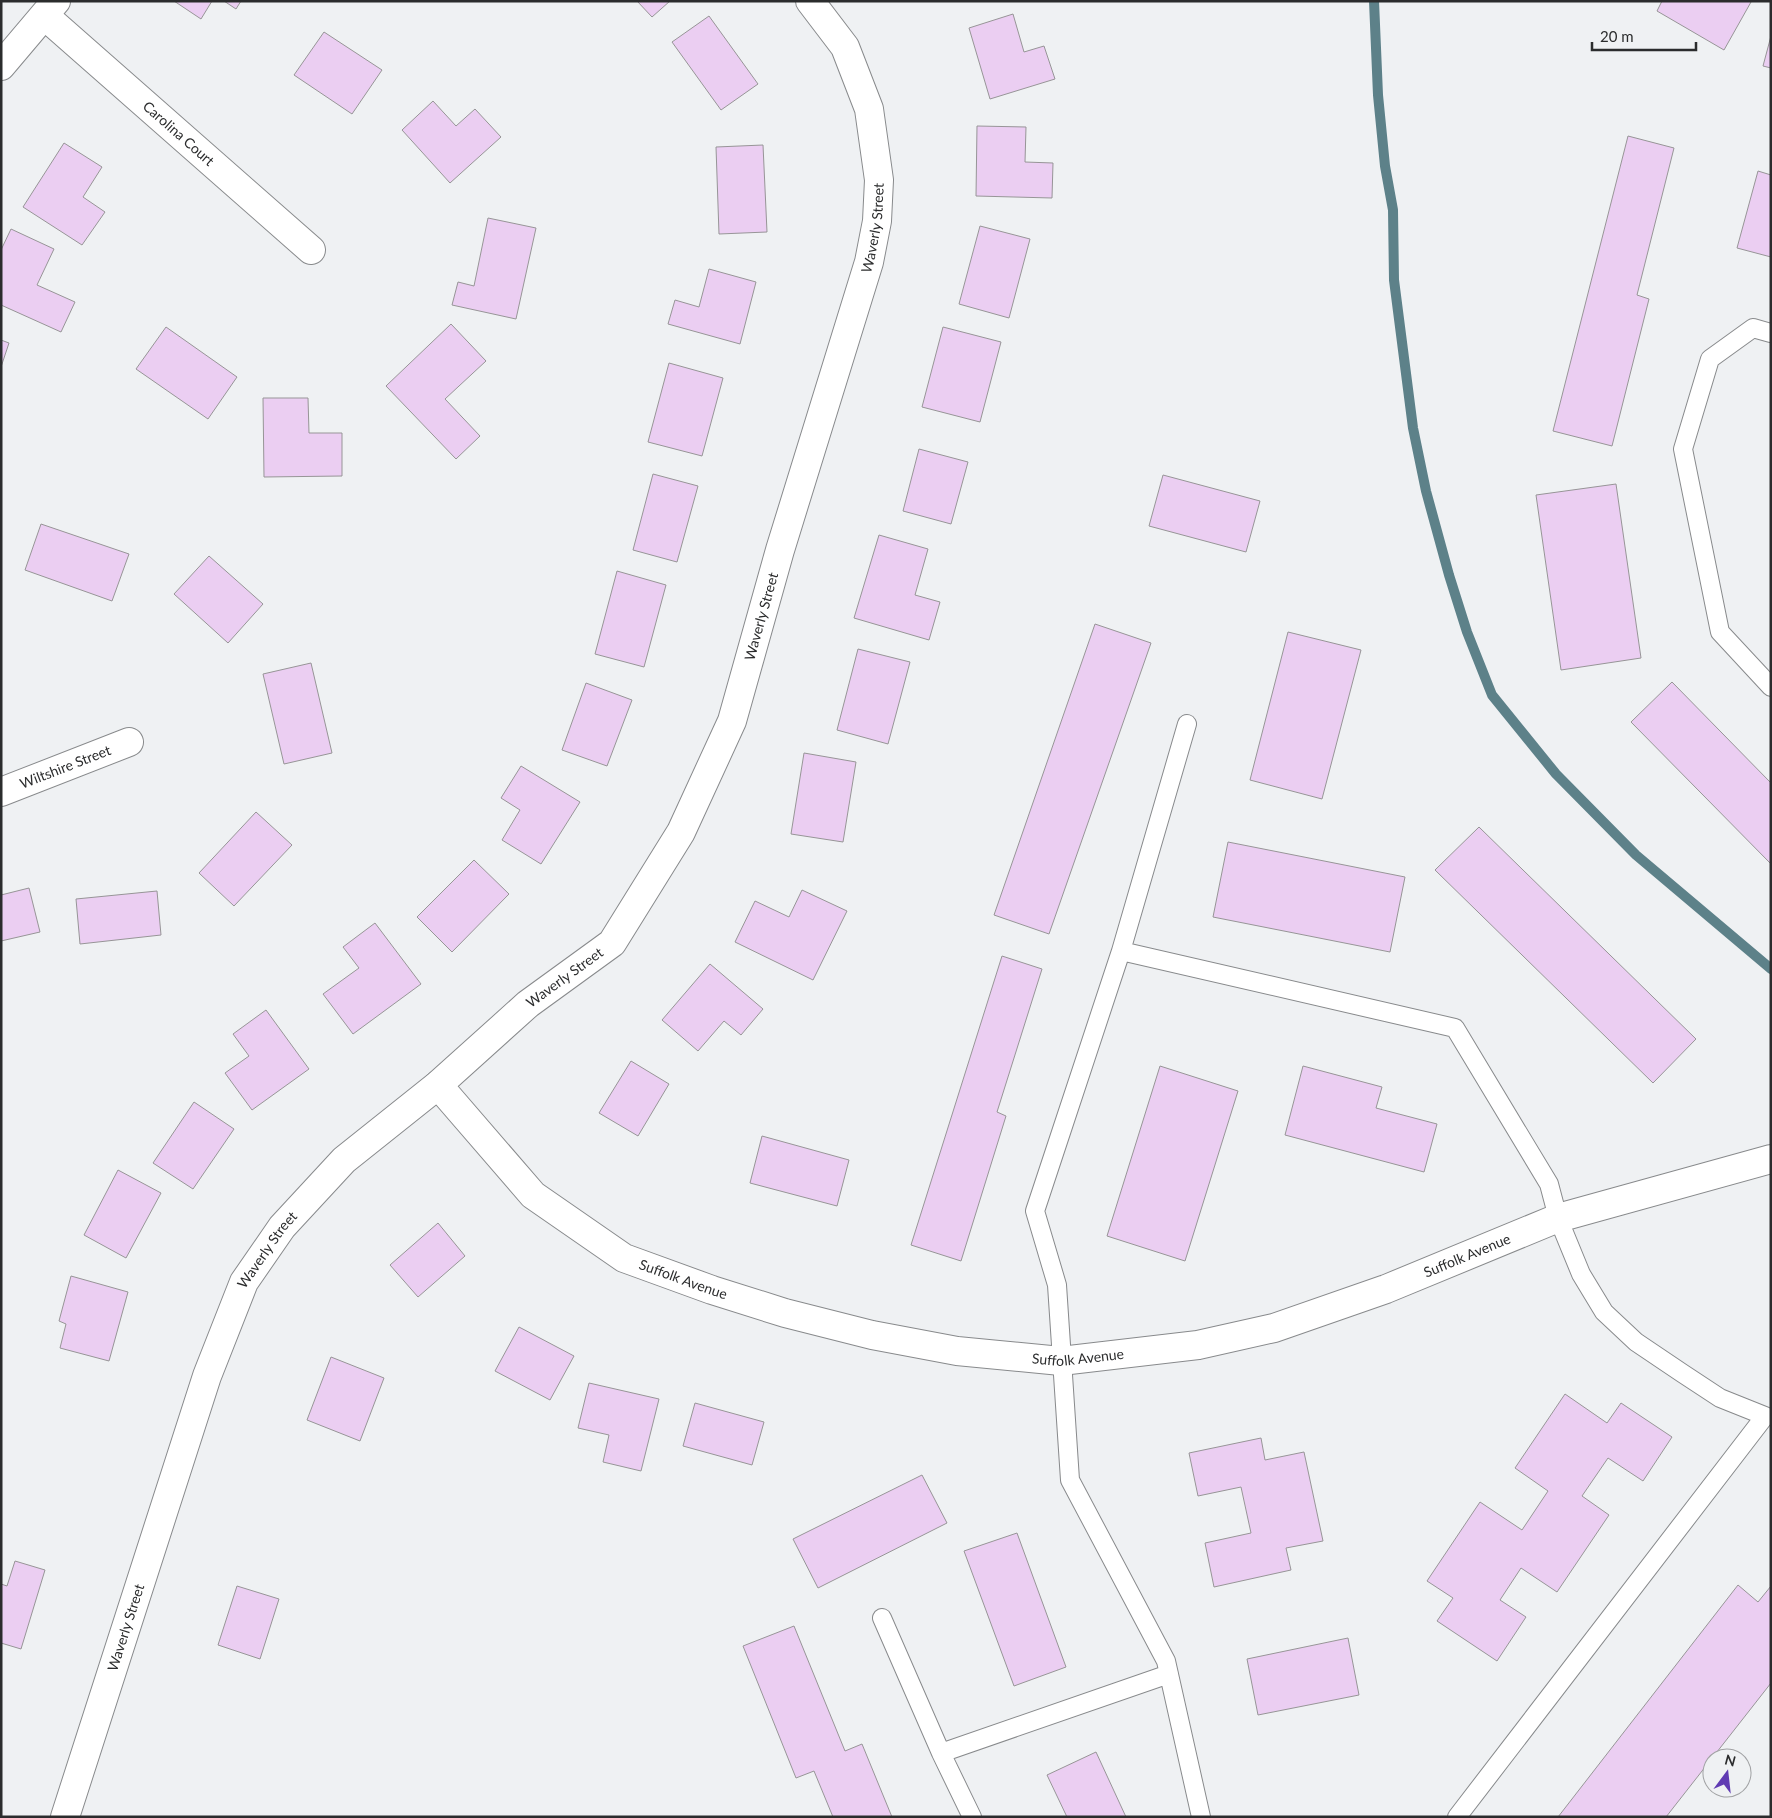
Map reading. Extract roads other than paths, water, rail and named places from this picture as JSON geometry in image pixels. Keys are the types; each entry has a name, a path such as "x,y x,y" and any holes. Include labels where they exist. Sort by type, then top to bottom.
{"street":[{"name":"Waverly Street","path":"65,1817 207,1376 244,1282 282,1228 344,1160 438,1085 528,1004 612,943 681,832 732,721 780,550 869,262 877,222 879,180 869,109 845,47 810,1"},
{"path":"1,66 50,9"},
{"name":"Carolina Court","path":"50,9 311,250"},
{"name":"Wiltshire Street","path":"1,792 129,742"},
{"name":"Suffolk Avenue","path":"438,1085 533,1195 624,1258 712,1290 785,1313 872,1336 957,1351 1061,1361 1198,1345 1274,1328 1386,1289 1558,1218 1771,1159"}],"lane":[{"path":"1771,333 1753,328 1710,359 1683,449 1720,632 1771,687"},
{"path":"1187,724 1121,950 1035,1211 1057,1285 1070,1480 1166,1660 1201,1817"},
{"path":"1121,950 1455,1028 1549,1184 1558,1218 1581,1274 1604,1312 1636,1342 1720,1398 1768,1417 1457,1817"},
{"path":"882,1618 941,1754 972,1817"},
{"path":"941,1754 1169,1674"}],"waterway":[{"path":"1374,1 1378,95 1385,166 1393,210 1394,280 1413,428 1426,491 1449,575 1467,632 1492,695 1556,774 1636,855 1771,969"}]}
